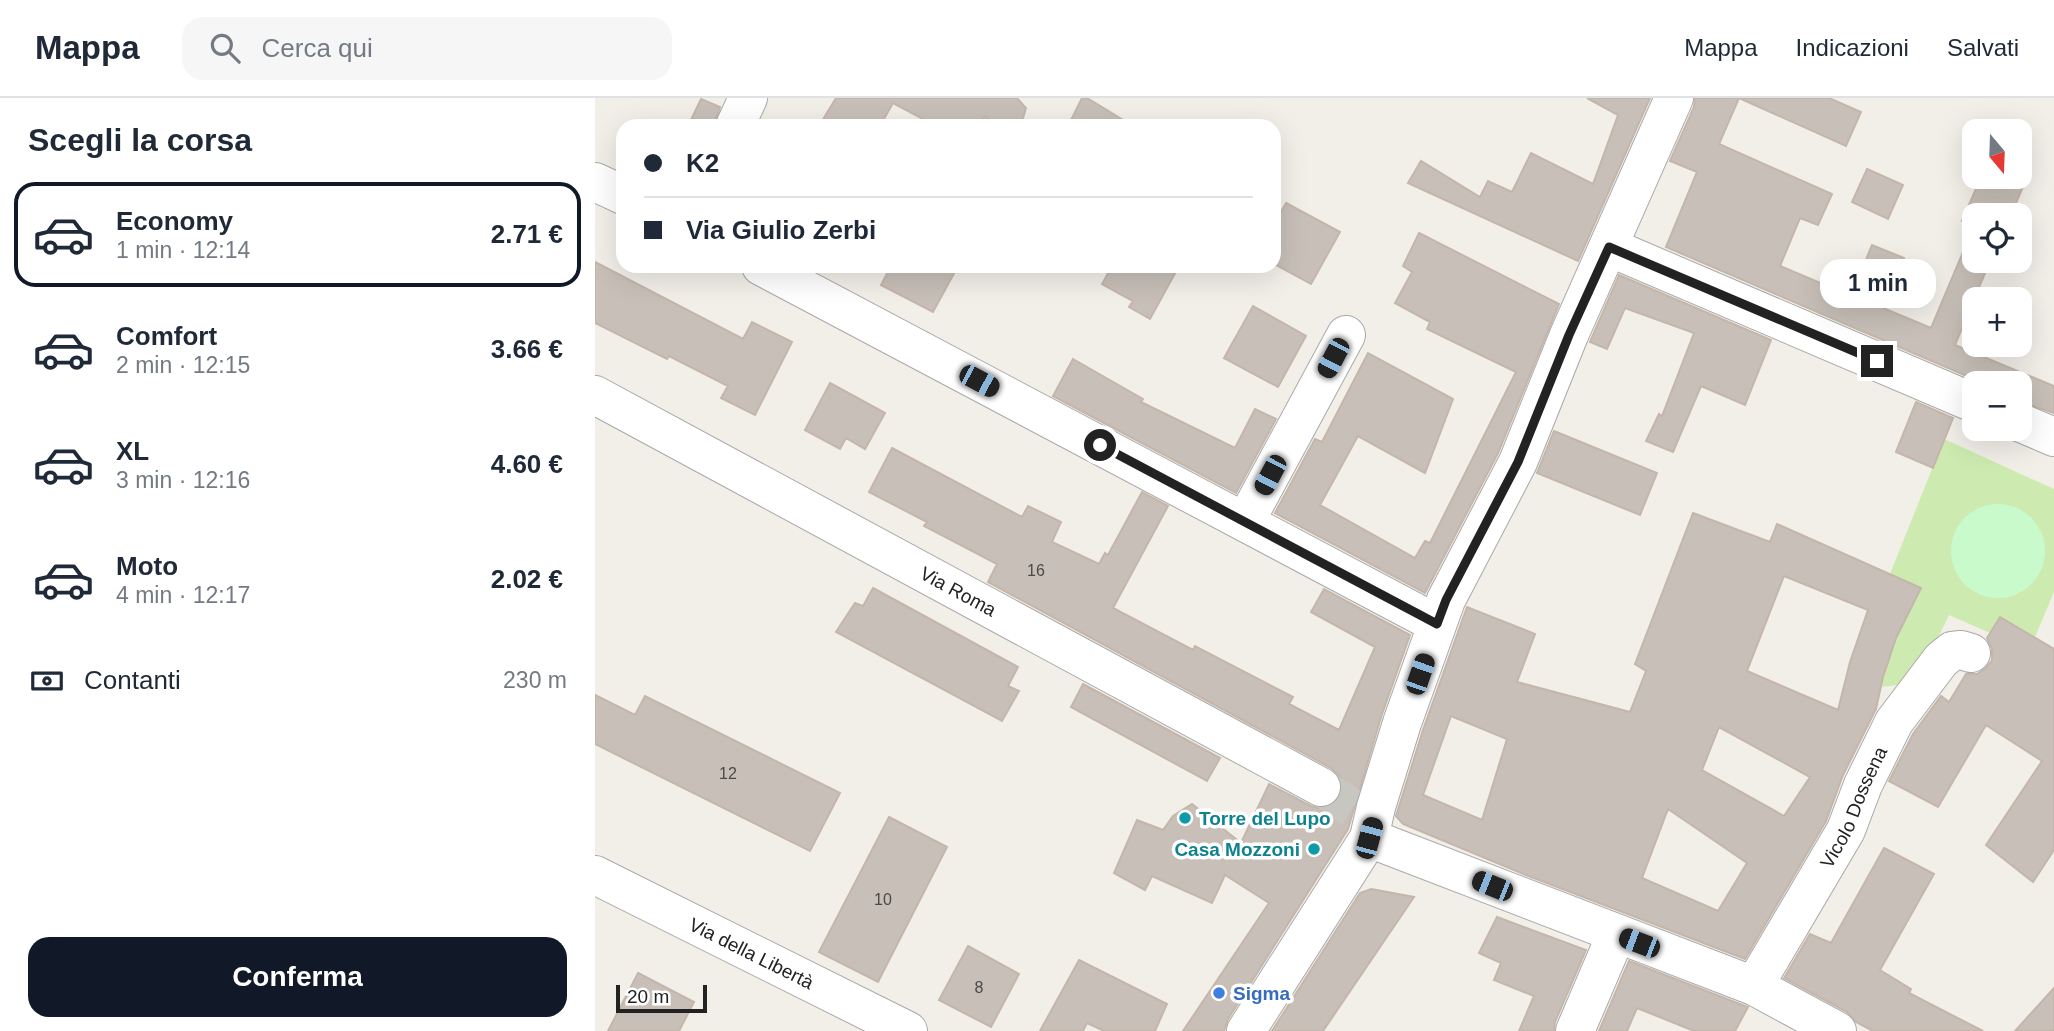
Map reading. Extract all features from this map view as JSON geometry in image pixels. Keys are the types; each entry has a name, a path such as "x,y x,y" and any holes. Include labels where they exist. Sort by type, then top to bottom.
{"street":[{"path":"738,119 748,98"},
{"path":"1246,1031 1371,830 1398,735 1446,600 1518,462 1569,335 1674,98"},
{"path":"595,182 616,192"},
{"path":"1609,247 1962,398"},
{"path":"774,273 1437,624"},
{"path":"1245,522 1346,335"},
{"name":"Via Roma","path":"595,395 1321,787"},
{"path":"2032,428 2054,437"},
{"name":"Vicolo Dossena","path":"1754,986 1846,830 1863,785 1894,722 1941,660 1952,651 1971,653"},
{"path":"1371,830 1616,935 1754,986 1837,1031"},
{"name":"Via della Libertà","path":"595,875 908,1031"},
{"path":"1576,1031 1616,935"}],"green space":[{"path":"1944,439 2054,489 2054,592 2035,637 2000,617 1990,633 1949,615 1916,683 1881,687 1896,638 1921,588 1890,574"},
{"path":"1998,504 2016,507 2032,517 2042,533 2045,551 2042,569 2032,585 2016,595 1998,598 1980,595 1964,585 1954,569 1951,551 1954,533 1964,517 1980,507"}],"building":[{"path":"836,98 1017,98 1026,108 1022,119 923,119 893,103 884,119 823,119"},
{"path":"1082,98 1087,98 1122,119 1072,119"},
{"path":"1587,98 1650,98 1578,261 1408,183 1421,161 1480,197 1488,181 1512,192 1531,153 1593,184 1618,115"},
{"path":"1695,98 1739,98 1719,144 1832,194 1818,225 1800,218 1780,266 1851,296 1872,245 1904,258 1883,308 1931,328 1962,254 1962,273 1985,273 1979,287 1962,287 1962,328 1955,345 1962,348 1962,357 1984,357 2018,371 1962,371 1962,374 1666,247 1697,172 1670,161 1694,107"},
{"path":"1739,98 1829,98 1861,112 1846,146"},
{"path":"701,99 720,107 716,119 691,119"},
{"path":"1867,169 1903,185 1888,219 1852,202"},
{"path":"1976,189 2022,189 2016,203 1970,203"},
{"path":"1286,203 1340,232 1311,284 1281,268 1281,212"},
{"path":"1419,233 1559,304 1498,453 1425,593 1275,513 1315,439 1322,442 1368,353 1453,399 1425,473 1358,436 1320,505 1415,558 1425,541 1430,543 1516,372 1427,329 1430,322 1395,303 1412,272 1403,266"},
{"path":"595,262 743,339 752,322 792,342 755,415 721,398 728,386 595,323"},
{"path":"887,273 954,273 933,312 881,285"},
{"path":"1108,273 1175,273 1150,319 1129,307 1133,301 1102,284"},
{"path":"1619,275 1771,340 1745,405 1701,386 1673,452 1646,441 1659,414 1662,416 1694,333 1625,308 1607,349 1590,342"},
{"path":"1253,306 1306,336 1278,387 1224,358"},
{"path":"1073,359 1143,399 1141,402 1235,448 1255,409 1276,419 1236,493 1053,396"},
{"path":"2032,377 2054,386 2054,413 2032,405"},
{"path":"830,383 885,413 865,449 846,438 840,449 805,430"},
{"path":"1916,402 1953,418 1933,468 1896,452"},
{"path":"1554,431 1657,473 1640,515 1537,473"},
{"path":"892,448 1022,517 1028,506 1061,522 1052,542 1099,564 1105,553 1108,555 1142,492 1168,506 1113,608 1193,650 1195,646 1293,697 1289,704 1339,730 1375,647 1311,612 1324,589 1410,635 1381,717 1348,829 1228,1019 1224,1031 1183,1031 1269,903 1225,875 1212,903 1152,876 1145,890 1114,873 1137,820 1163,830 1173,816 1192,804 1241,843 1269,784 1322,809 1333,805 1341,797 1343,786 1340,776 1331,768 988,582 997,564 924,526 927,522 869,492"},
{"path":"1693,513 1770,542 1777,524 1921,588 1896,638 1876,709 1843,775 1826,821 1745,959 1526,875 1403,824 1396,816 1467,607 1535,634 1517,682 1630,712 1646,671 1635,664","holes":["1784,576 1868,610 1850,662 1838,710 1747,671","1451,716 1507,739 1482,820 1423,795","1719,727 1810,777 1784,816 1702,770","1668,809 1747,863 1718,911 1642,878"]},
{"path":"873,588 1018,667 1008,686 1019,691 1002,721 836,632 855,603 863,606"},
{"path":"2000,617 2054,649 2054,850 2033,882 1986,845 2042,761 1986,725 1938,807 1889,781 1913,734 1941,696 1949,702 1966,674 1977,674 1992,660 1992,649 1987,638"},
{"path":"1083,684 1220,758 1207,781 1071,707"},
{"path":"595,695 635,715 645,696 840,793 810,851 595,744"},
{"path":"889,817 947,847 878,982 819,952"},
{"path":"1884,848 1934,874 1880,970 1911,989 1909,993 1983,1031 1873,1031 1856,1022 1847,1012 1784,978 1810,934 1831,943"},
{"path":"1371,889 1414,897 1323,1031 1272,1031 1360,893"},
{"path":"1497,917 1586,950 1555,1022 1554,1031 1519,1031 1534,996 1494,980 1501,963 1479,953"},
{"path":"968,946 1019,974 991,1027 939,1000"},
{"path":"1079,960 1167,1004 1155,1031 1104,1031 1087,1023 1083,1031 1040,1031"},
{"path":"1629,961 1748,1007 1735,1031 1694,1031 1637,1008 1627,1031 1599,1031"},
{"path":"638,973 694,1002 679,1031 608,1031"},
{"path":"2054,988 2054,1031 2015,1031"}],"tunnel":[{"path":"1321,787 1373,822"}],"place":[{"name":"Torre del Lupo","path":"1185,818"},
{"name":"Casa Mozzoni","path":"1314,849"},
{"name":"Sigma","path":"1219,993"}],"route":[{"path":"1100,445 1437,624 1446,600 1518,462 1569,335 1609,247 1877,361"}]}
